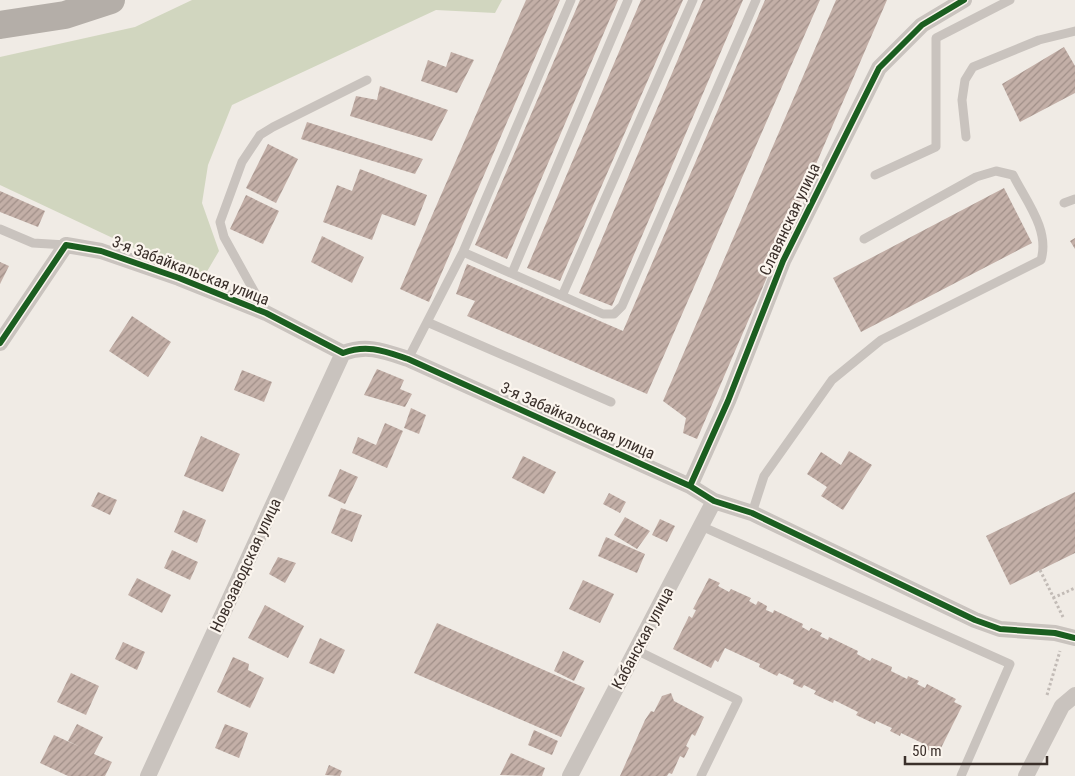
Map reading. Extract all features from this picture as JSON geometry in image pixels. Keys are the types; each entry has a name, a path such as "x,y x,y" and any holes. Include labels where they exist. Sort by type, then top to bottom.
{"highway":[{"path":"0,25 65,15 110,0"}],"street":[{"name":"Славянская улица","path":"690,486 728,401 783,260 879,68 922,24 964,0"},
{"name":"3-я Забайкальская улица","path":"66,245 101,251 179,278 266,313 343,353 356,348 374,348 408,359 690,486 714,501 752,513 975,620 1000,629 1055,633 1070,637"},
{"path":"0,343 66,245"},
{"name":"Новозаводская улица","path":"148,776 343,353"},
{"name":"Кабанская улица","path":"570,776 714,501"},
{"path":"1026,776 1062,706 1075,695"}],"lane":[{"path":"408,359 462,252 571,0"},
{"path":"512,274 628,0"},
{"path":"562,296 693,0"},
{"path":"462,252 603,314 614,314 622,306 756,0"},
{"path":"875,175 936,147 936,38 1010,0"},
{"path":"966,137 962,100 965,80 973,67 1039,40 1075,31"},
{"path":"266,313 224,237 220,222 242,162 260,135 367,80"},
{"path":"752,513 764,476 832,380 881,340 1041,260 1044,248 1040,226 1013,174 996,171 976,177 864,239"},
{"path":"1064,204 1075,198"},
{"path":"0,229 34,243 66,245"},
{"path":"427,322 610,402"},
{"path":"701,526 1010,664 961,776"},
{"path":"636,650 738,700 701,776"}],"path":[{"path":"1040,570 1068,627 1070,637 1047,696"},
{"path":"1054,598 1075,588"}],"green space":[{"path":"192,0 502,0 495,13 436,10 232,105 208,165 202,203 219,251 202,280 0,185 0,57 135,27"}],"building":[{"path":"526,0 560,0 429,302 400,289"},
{"path":"580,0 618,0 507,259 475,245"},
{"path":"641,0 683,0 560,281 527,268"},
{"path":"703,0 743,0 612,306 579,293"},
{"path":"765,0 820,0 647,394 467,316 475,301 456,294 467,264 623,331"},
{"path":"836,0 887,0 697,439 683,433 686,418 663,401"},
{"path":"1064,47 1075,66 1075,93 1020,122 1002,84"},
{"path":"451,52 474,60 457,93 421,81 428,60 446,67"},
{"path":"380,86 448,110 432,141 350,116 356,96 377,100"},
{"path":"307,122 423,159 415,174 301,139"},
{"path":"268,144 298,159 276,203 246,188"},
{"path":"360,169 427,195 415,226 382,214 372,240 323,222 337,185 352,191"},
{"path":"1004,188 1032,243 861,332 833,278"},
{"path":"0,191 45,211 38,227 0,212"},
{"path":"246,195 279,211 263,244 230,229"},
{"path":"322,236 364,257 352,283 311,262"},
{"path":"1075,238 1075,249 1070,241"},
{"path":"0,262 9,266 0,284"},
{"path":"132,316 171,342 148,377 109,351"},
{"path":"377,369 404,380 400,389 412,394 405,407 364,395"},
{"path":"242,370 272,382 264,402 234,390"},
{"path":"411,408 426,415 419,434 404,428"},
{"path":"385,423 403,431 387,468 352,453 358,437 376,445"},
{"path":"201,436 240,454 223,492 184,476"},
{"path":"849,451 872,465 843,510 821,496 827,487 807,474 821,452 841,465"},
{"path":"523,456 556,472 544,494 512,478"},
{"path":"340,469 358,477 345,504 328,496"},
{"path":"98,492 117,500 110,515 91,506"},
{"path":"1075,492 1075,553 1010,585 986,536"},
{"path":"609,493 626,502 620,513 603,504"},
{"path":"341,508 362,515 352,542 331,533"},
{"path":"183,510 206,520 197,543 174,532"},
{"path":"625,517 650,531 637,549 614,535"},
{"path":"660,519 675,526 667,542 652,535"},
{"path":"606,537 645,554 637,573 598,556"},
{"path":"172,550 198,562 190,580 164,568"},
{"path":"278,557 296,563 285,583 269,574"},
{"path":"137,578 171,595 162,613 128,595"},
{"path":"709,578 720,583 718,586 729,592 731,589 751,598 749,601 756,605 758,601 767,606 766,610 773,613 774,610 803,624 802,627 809,631 811,628 822,633 820,636 828,640 829,637 858,651 857,654 870,661 872,658 892,667 891,671 907,679 908,676 919,681 917,684 925,688 927,684 956,699 954,702 962,706 939,752 932,748 930,751 921,746 922,743 901,733 900,736 890,731 892,728 876,721 875,724 856,715 858,712 834,700 833,703 814,694 816,691 804,685 802,688 793,684 794,680 779,673 777,676 759,667 760,664 725,648 718,662 715,660 711,668 673,649 689,616 692,618 696,610 693,609"},
{"path":"583,580 614,594 600,623 569,609"},
{"path":"265,605 304,626 288,658 248,638"},
{"path":"437,623 585,688 561,737 414,673"},
{"path":"320,638 345,650 334,674 309,663"},
{"path":"123,642 145,652 137,670 115,659"},
{"path":"563,651 584,661 574,681 554,671"},
{"path":"233,657 249,664 248,670 264,678 250,708 217,692"},
{"path":"71,673 99,686 86,715 57,702"},
{"path":"671,693 674,701 704,717 695,736 692,734 686,746 689,748 684,758 680,756 672,774 669,773 667,776 620,776 645,720 651,711 654,712 662,696"},
{"path":"77,724 103,737 94,754 112,762 105,776 68,776 40,763 54,735 80,747 68,741"},
{"path":"225,724 248,733 239,758 215,748"},
{"path":"534,730 558,741 552,755 528,745"},
{"path":"511,753 545,768 542,776 500,775"},
{"path":"329,765 342,771 340,776 325,775"}],"cycle path":[{"path":"690,486 728,401 783,261 879,68 922,25 964,0"},
{"path":"0,343 66,245 101,251 179,278 266,313 343,353 352,350 368,349 383,351 408,359 690,486 714,501 752,513 975,620 1000,629 1055,633 1075,638"}]}
